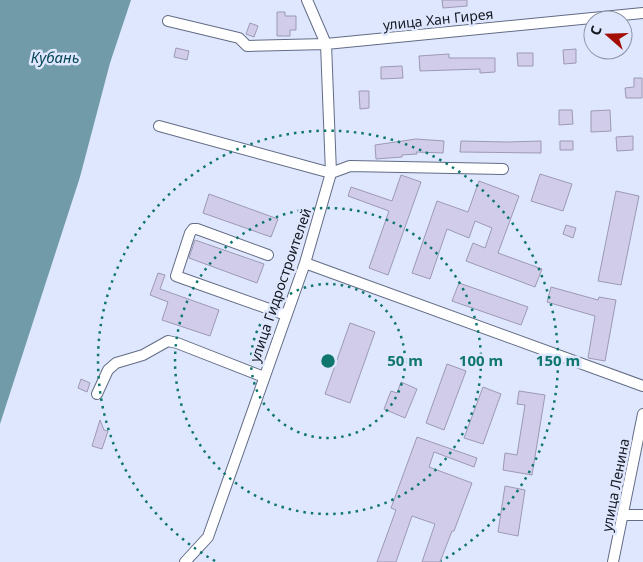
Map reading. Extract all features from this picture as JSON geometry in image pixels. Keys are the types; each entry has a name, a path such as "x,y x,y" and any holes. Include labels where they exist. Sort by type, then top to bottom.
{"street":[{"path":"307,0 326,44 331,173"},
{"name":"улица Хан Гирея","path":"168,21 239,38 247,46 326,44 643,13"},
{"path":"159,126 331,173 350,166 503,168"},
{"name":"улица Гидростроителей","path":"185,562 208,537 305,263 331,173"},
{"path":"268,255 193,229 176,276 286,315"},
{"path":"305,263 643,386"},
{"path":"97,394 108,370 116,363 143,355 168,342 178,343 264,377"},
{"name":"улица Ленина","path":"613,562 643,414"},
{"path":"622,515 643,515"}],"water":[{"name":"Кубань","path":"0,0 131,0 110,63 80,177 0,424"}],"building":[{"path":"442,0 467,0 467,6 443,8"},
{"path":"277,12 285,12 285,16 296,16 296,30 290,30 290,36 277,36"},
{"path":"250,23 258,26 254,37 246,34"},
{"path":"176,48 189,51 187,60 174,57"},
{"path":"576,49 576,63 564,64 563,50"},
{"path":"517,53 533,53 533,66 518,66"},
{"path":"449,54 449,58 495,58 495,72 480,73 480,69 420,71 419,56"},
{"path":"402,66 403,78 381,79 381,67"},
{"path":"634,78 642,78 642,98 626,98 625,88 634,87"},
{"path":"359,91 369,91 369,108 360,109"},
{"path":"559,110 572,110 573,124 559,125"},
{"path":"610,110 611,131 591,132 591,111"},
{"path":"633,136 633,150 617,151 616,137"},
{"path":"416,139 444,141 443,153 416,152 417,154 402,155 402,157 376,159 375,145"},
{"path":"461,141 541,141 541,153 460,152"},
{"path":"560,141 573,141 573,150 560,150"},
{"path":"540,174 572,184 563,211 531,201"},
{"path":"401,175 421,182 388,275 369,268 389,211 348,196 351,187 392,201"},
{"path":"479,181 519,196 498,253 542,269 535,287 466,261 473,243 485,248 492,228 475,221 469,238 447,229 430,279 412,273 437,201 468,212"},
{"path":"616,191 639,196 621,285 598,281"},
{"path":"209,194 278,219 271,237 203,213"},
{"path":"566,225 576,228 573,238 563,234"},
{"path":"195,240 264,264 257,283 189,258"},
{"path":"158,273 165,275 160,289 219,310 210,336 162,320 168,302 150,295"},
{"path":"459,283 528,307 521,325 452,301"},
{"path":"551,287 598,300 599,297 616,300 605,361 588,358 595,316 547,302"},
{"path":"350,323 375,332 350,403 325,394"},
{"path":"447,364 466,371 444,430 426,423"},
{"path":"81,379 90,383 87,392 78,388"},
{"path":"401,382 417,389 405,418 384,409 391,391 397,393"},
{"path":"483,387 501,394 483,444 464,438"},
{"path":"519,391 545,395 532,475 503,470 505,453 517,455 525,405 517,404"},
{"path":"100,420 104,430 108,431 102,449 92,446"},
{"path":"417,437 477,458 474,467 434,452 429,467 472,483 440,562 422,562 435,524 412,516 396,562 377,562 396,510 391,508"},
{"path":"505,486 525,490 518,536 498,532"}]}
